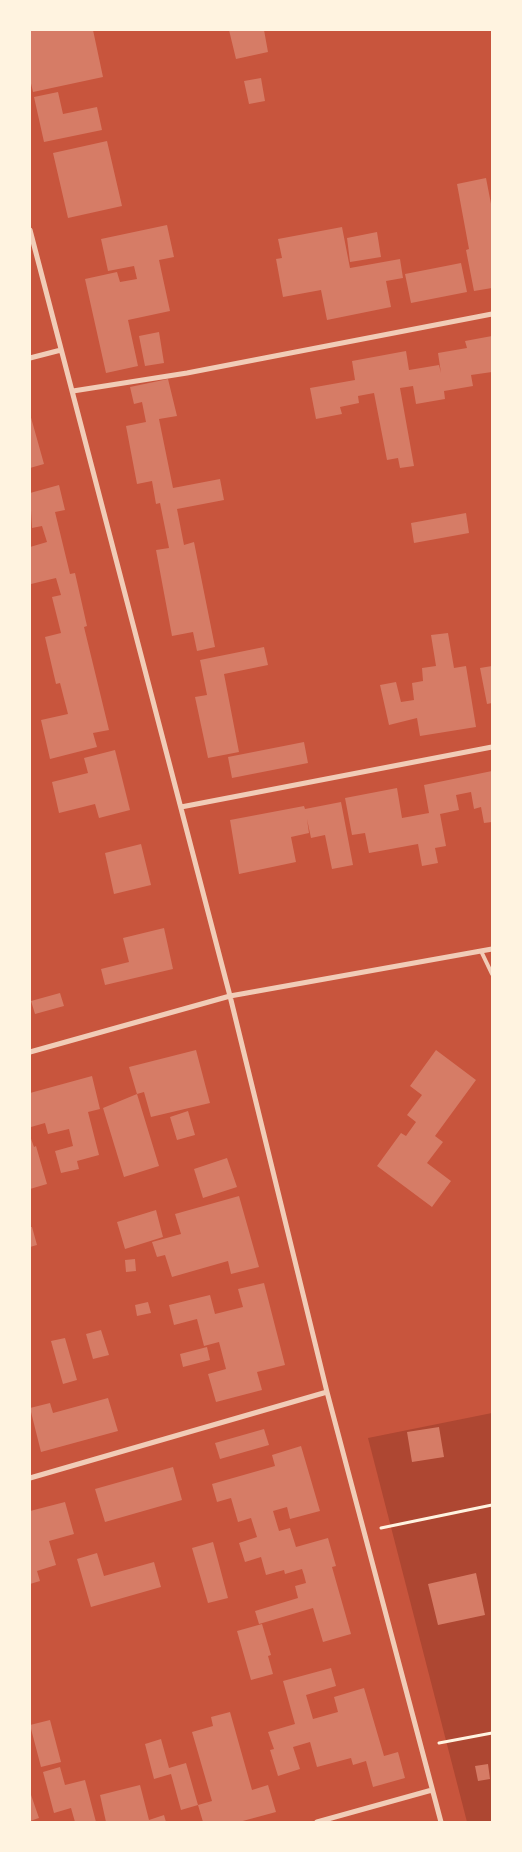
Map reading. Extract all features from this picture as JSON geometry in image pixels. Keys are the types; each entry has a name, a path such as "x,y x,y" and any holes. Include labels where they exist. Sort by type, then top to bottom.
{"street":[{"path":"30,230 230,996 327,1392 441,1822"},
{"path":"73,392 196,371 492,314"},
{"path":"30,358 61,350"},
{"path":"181,807 492,747"},
{"path":"30,1052 230,996 492,949"},
{"path":"30,1478 327,1392"},
{"path":"316,1822 432,1790"}],"lane":[{"path":"481,952 492,974"}],"path":[{"path":"363,1531 492,1505"},
{"path":"421,1747 492,1733"}],"shaded area":[{"path":"492,1413 492,1822 467,1822 368,1438"}],"building":[{"path":"30,30 93,30 103,77 33,92 30,79"},
{"path":"229,30 264,30 268,52 236,59"},
{"path":"261,78 265,101 249,104 244,81"},
{"path":"58,92 63,114 97,107 102,130 44,142 34,97"},
{"path":"107,141 122,206 68,218 53,153"},
{"path":"486,178 492,209 492,288 474,291 466,250 469,249 457,184"},
{"path":"167,225 174,257 159,260 170,311 128,320 138,366 106,373 85,279 117,272 120,282 137,279 134,266 108,271 101,239"},
{"path":"342,227 350,268 400,259 403,278 386,281 391,307 327,320 321,290 283,297 276,259 282,258 278,239"},
{"path":"377,232 381,257 350,262 347,238"},
{"path":"461,263 467,292 411,303 405,274"},
{"path":"159,332 164,363 145,366 139,336"},
{"path":"492,336 492,372 471,375 473,386 444,391 445,399 416,404 413,386 400,388 414,466 400,468 398,458 387,460 374,393 358,396 359,403 340,407 342,414 316,419 310,388 355,380 352,361 406,351 409,370 439,365 441,373 438,353 467,348 465,341"},
{"path":"168,379 177,416 159,419 173,488 220,479 224,500 177,509 184,545 194,542 215,647 197,651 193,632 172,636 156,550 169,548 160,503 156,504 152,481 137,484 126,426 146,422 142,402 134,404 130,387"},
{"path":"30,414 44,464 30,468"},
{"path":"59,485 65,510 55,512 70,574 75,573 87,626 84,627 109,730 93,733 97,747 50,759 41,720 68,714 60,683 56,684 45,637 61,633 52,597 61,595 56,578 31,584 30,547 47,542 42,526 32,528 30,493"},
{"path":"466,513 469,533 414,543 411,523"},
{"path":"448,633 454,668 466,666 476,727 420,736 417,718 389,725 380,685 396,682 401,702 414,700 412,683 423,681 422,668 436,666 431,635"},
{"path":"264,647 268,665 224,674 239,752 208,758 195,697 207,695 200,660"},
{"path":"492,666 492,703 487,704 480,668"},
{"path":"304,742 308,763 232,778 228,757"},
{"path":"115,750 130,810 99,818 95,804 59,813 52,782 88,773 84,758"},
{"path":"492,771 492,822 484,823 481,807 474,809 471,792 456,795 459,810 440,814 446,846 435,848 438,863 422,866 418,844 369,853 365,833 352,835 345,798 397,788 402,818 429,813 424,785"},
{"path":"341,802 353,865 332,869 325,835 311,838 307,819 309,833 291,837 296,862 239,874 230,820 304,806 305,809"},
{"path":"141,844 151,885 114,894 105,853"},
{"path":"164,928 173,969 105,985 101,969 129,962 123,938"},
{"path":"60,993 64,1006 35,1014 31,1001"},
{"path":"196,1050 210,1103 151,1117 144,1092 137,1094 129,1067"},
{"path":"436,1050 476,1080 435,1136 443,1142 427,1163 451,1181 432,1207 377,1166 401,1133 406,1136 416,1122 407,1115 422,1095 410,1086"},
{"path":"92,1076 100,1109 88,1112 99,1155 77,1161 79,1169 61,1173 55,1151 73,1146 69,1129 48,1134 45,1123 31,1127 30,1093"},
{"path":"137,1094 159,1166 124,1177 103,1108"},
{"path":"188,1111 195,1135 177,1140 170,1117"},
{"path":"30,1136 34,1147 36,1146 47,1184 30,1189"},
{"path":"227,1158 237,1187 203,1198 194,1169"},
{"path":"239,1196 259,1267 231,1274 228,1261 172,1277 165,1255 157,1257 152,1242 181,1234 175,1214"},
{"path":"156,1210 163,1237 125,1249 117,1222"},
{"path":"30,1227 32,1227 37,1245 30,1247"},
{"path":"135,1259 136,1271 126,1272 125,1260"},
{"path":"264,1283 285,1365 257,1372 262,1390 216,1402 208,1374 226,1369 219,1342 204,1346 197,1319 174,1325 169,1305 210,1295 215,1314 243,1307 238,1289"},
{"path":"148,1302 151,1313 137,1316 135,1305"},
{"path":"101,1330 109,1355 93,1359 86,1334"},
{"path":"65,1338 77,1380 63,1384 51,1341"},
{"path":"207,1347 210,1360 183,1367 180,1354"},
{"path":"108,1398 118,1431 41,1452 30,1408 50,1403 53,1413"},
{"path":"439,1427 444,1457 412,1462 407,1432"},
{"path":"264,1429 269,1445 220,1459 215,1443"},
{"path":"301,1446 320,1511 290,1519 287,1507 273,1511 279,1531 290,1528 296,1547 328,1538 336,1566 332,1567 351,1634 323,1642 313,1608 259,1624 255,1611 298,1598 295,1586 306,1583 302,1569 285,1574 284,1570 266,1575 261,1557 245,1562 239,1543 257,1537 251,1518 238,1522 231,1498 217,1502 212,1484 275,1466 272,1455"},
{"path":"173,1467 182,1500 105,1522 95,1489"},
{"path":"65,1502 74,1534 49,1541 56,1565 37,1571 40,1581 30,1584 30,1511"},
{"path":"213,1542 228,1598 208,1603 192,1548"},
{"path":"97,1553 104,1576 154,1562 161,1587 91,1607 77,1559"},
{"path":"476,1573 485,1615 438,1625 428,1584"},
{"path":"262,1624 271,1655 268,1656 273,1674 251,1680 237,1631"},
{"path":"331,1668 336,1686 306,1695 313,1719 338,1712 334,1697 364,1688 384,1756 398,1752 405,1778 373,1787 366,1761 353,1765 351,1758 317,1767 310,1742 293,1747 300,1769 278,1776 270,1750 274,1749 268,1732 295,1724 283,1681"},
{"path":"230,1712 252,1790 268,1785 276,1812 239,1822 203,1822 198,1805 212,1801 192,1732 213,1726 211,1717"},
{"path":"50,1720 61,1762 41,1767 30,1725"},
{"path":"161,1739 169,1768 186,1763 198,1805 181,1810 171,1774 154,1779 145,1744"},
{"path":"488,1764 490,1779 478,1781 475,1766"},
{"path":"60,1767 65,1785 85,1780 96,1822 75,1822 71,1808 54,1813 43,1772"},
{"path":"140,1785 149,1820 164,1815 166,1822 106,1822 100,1795"},
{"path":"30,1792 39,1818 30,1821"}]}
